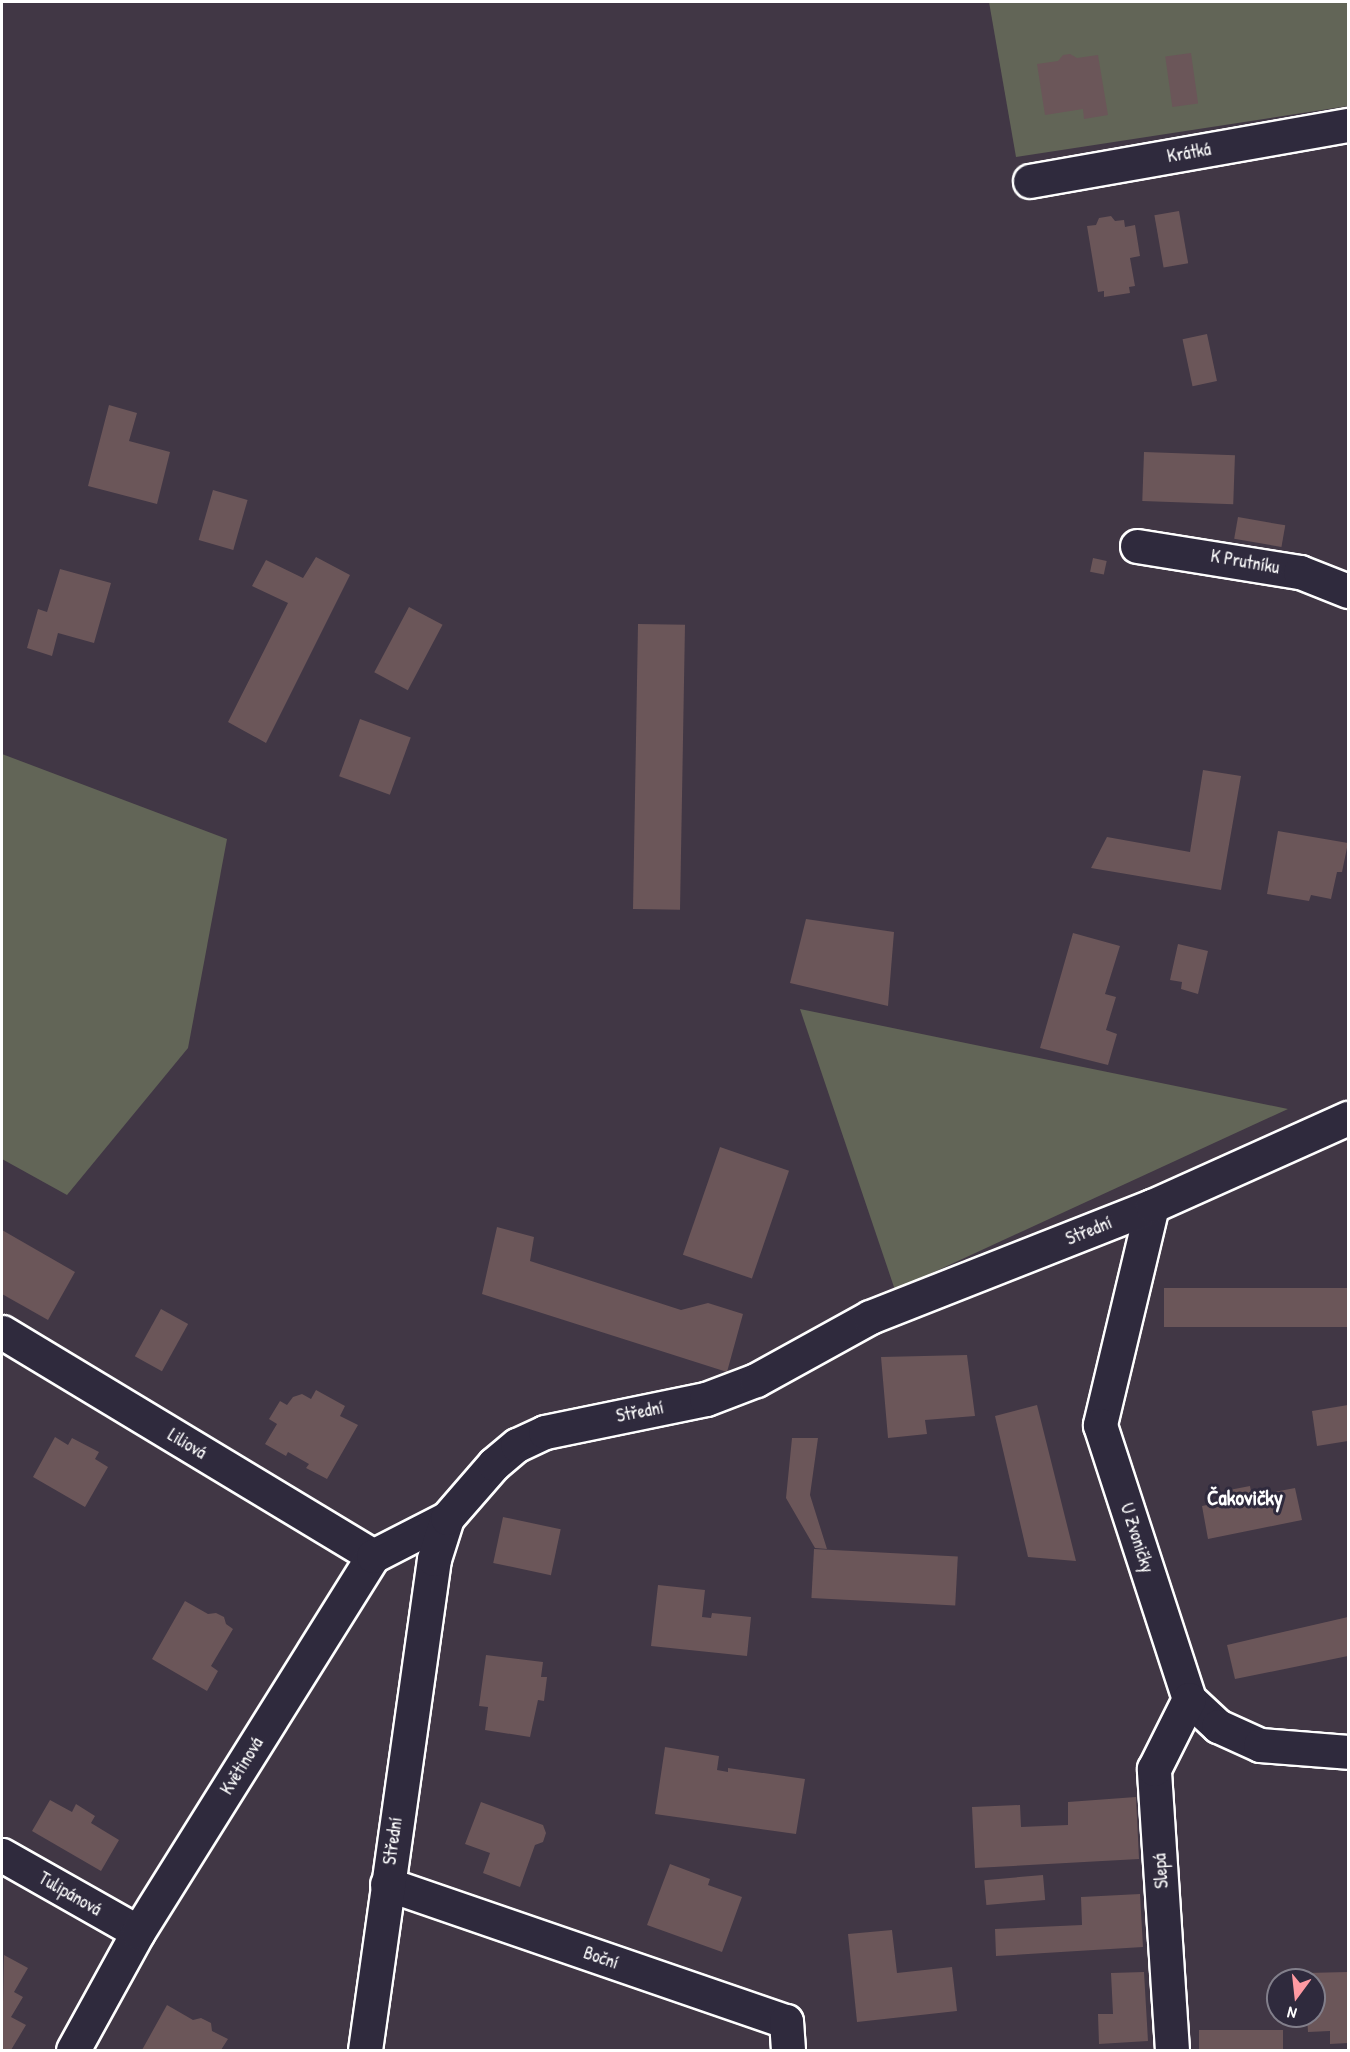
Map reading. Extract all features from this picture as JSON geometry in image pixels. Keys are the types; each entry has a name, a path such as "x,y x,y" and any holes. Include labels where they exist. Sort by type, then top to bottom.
{"street":[{"name":"Krátká","path":"1030,181 1348,125"},
{"name":"K Prutníku","path":"1137,546 1299,572 1348,591"},
{"name":"Střední","path":"365,2050 426,1597 434,1559 447,1518 494,1464 517,1445 544,1432 706,1399 756,1380 870,1317 1152,1206 1348,1118"},
{"name":"U Zvoničky","path":"1152,1206 1100,1425 1190,1699 1218,1726 1260,1745 1348,1752"},
{"name":"Liliová","path":"2,1332 373,1556"},
{"path":"373,1556 447,1518"},
{"name":"Květinová","path":"73,2050 138,1932 373,1556"},
{"name":"Slepá","path":"1172,2050 1154,1769 1190,1699"},
{"name":"Tulipánová","path":"2,1855 138,1932"},
{"name":"Boční","path":"387,1884 786,2021 788,2050"}],"green space":[{"path":"989,2 1348,2 1348,106 1016,157"},
{"path":"2,754 227,839 188,1048 67,1195 2,1159"},
{"path":"800,1009 1288,1109 895,1290"}],"building":[{"path":"1191,53 1198,104 1172,107 1165,57"},
{"path":"1070,54 1077,58 1098,55 1108,115 1084,119 1083,109 1045,115 1037,64 1058,61 1063,55"},
{"path":"1179,211 1188,263 1164,268 1154,215"},
{"path":"1111,216 1115,221 1124,220 1125,227 1135,225 1140,256 1130,258 1135,286 1129,287 1130,293 1104,297 1104,291 1098,292 1087,226 1096,225 1099,218"},
{"path":"1207,334 1217,381 1193,386 1183,339"},
{"path":"109,405 137,413 129,441 170,452 157,504 88,486"},
{"path":"1144,452 1235,455 1233,504 1142,501"},
{"path":"213,490 248,500 233,550 199,540"},
{"path":"1238,517 1285,525 1281,547 1234,539"},
{"path":"316,557 350,575 266,743 228,722 288,603 252,586 266,560 303,578"},
{"path":"1093,558 1107,561 1104,575 1090,572"},
{"path":"60,569 111,583 94,643 58,633 52,656 27,648 38,609 47,612"},
{"path":"409,607 443,625 408,690 374,672"},
{"path":"638,624 685,625 680,910 633,909"},
{"path":"360,719 411,737 390,795 339,776"},
{"path":"1203,770 1241,776 1221,890 1091,868 1107,837 1190,852"},
{"path":"1278,831 1348,843 1342,872 1337,872 1331,899 1311,895 1309,901 1267,894"},
{"path":"806,919 894,932 888,1006 790,983"},
{"path":"1073,933 1120,946 1105,994 1116,997 1106,1030 1117,1034 1108,1065 1040,1048"},
{"path":"1178,944 1208,951 1198,994 1181,989 1182,982 1170,980"},
{"path":"720,1147 789,1171 752,1279 683,1255"},
{"path":"497,1227 534,1237 530,1261 681,1310 708,1303 743,1314 727,1372 482,1294"},
{"path":"2,1230 75,1272 48,1320 2,1294"},
{"path":"1164,1288 1348,1288 1348,1327 1164,1327"},
{"path":"161,1309 188,1324 162,1371 135,1356"},
{"path":"967,1355 975,1416 925,1420 927,1434 888,1438 881,1357"},
{"path":"316,1390 345,1406 340,1416 358,1425 327,1479 306,1468 309,1464 288,1452 286,1456 265,1444 277,1424 269,1419 280,1401 287,1405 293,1397 302,1394 311,1399"},
{"path":"1037,1405 1076,1561 1028,1557 995,1416"},
{"path":"1348,1405 1348,1441 1317,1446 1312,1411"},
{"path":"55,1437 68,1445 72,1438 99,1452 95,1459 108,1467 85,1507 33,1477"},
{"path":"792,1438 818,1438 810,1495 827,1549 815,1548 786,1498"},
{"path":"1250,1486 1252,1496 1295,1488 1302,1520 1208,1539 1202,1506 1226,1501 1224,1491"},
{"path":"503,1517 561,1529 551,1575 493,1563"},
{"path":"814,1549 958,1557 955,1605 811,1598"},
{"path":"658,1585 705,1590 702,1617 711,1618 712,1613 751,1617 747,1656 651,1646"},
{"path":"185,1601 208,1614 216,1613 224,1617 226,1624 233,1629 211,1666 218,1671 207,1691 152,1659"},
{"path":"1348,1617 1348,1656 1235,1679 1227,1645"},
{"path":"486,1655 543,1662 541,1677 547,1677 544,1701 538,1700 530,1737 485,1730 488,1707 479,1706"},
{"path":"665,1747 719,1756 717,1770 728,1772 728,1768 805,1779 796,1834 655,1814"},
{"path":"1136,1797 1139,1859 975,1868 972,1807 1020,1805 1021,1827 1068,1825 1068,1802"},
{"path":"50,1800 72,1812 76,1804 95,1816 91,1823 119,1840 101,1871 32,1831"},
{"path":"481,1802 543,1825 546,1833 543,1842 535,1845 520,1887 483,1873 490,1853 465,1844"},
{"path":"670,1864 710,1879 708,1885 742,1897 722,1952 647,1925"},
{"path":"1043,1875 1045,1900 986,1905 984,1880"},
{"path":"1140,1894 1143,1947 996,1956 995,1929 1082,1925 1081,1897"},
{"path":"892,1930 897,1973 952,1967 957,2011 857,2022 848,1934"},
{"path":"4,1955 28,1968 14,1992 23,1997 11,2017 26,2025 11,2050 2,2050"},
{"path":"1144,1972 1148,2041 1099,2044 1098,2014 1113,2014 1111,1973"},
{"path":"1348,1972 1348,2043 1330,2044 1330,2031 1308,2032 1308,2028 1326,2028 1326,1973"},
{"path":"167,2005 193,2020 201,2018 211,2023 212,2031 228,2039 221,2050 142,2050"},
{"path":"1199,2030 1283,2030 1283,2050 1199,2050"}],"district":[{"name":"Čakovičky","path":"1245,1498"}]}
